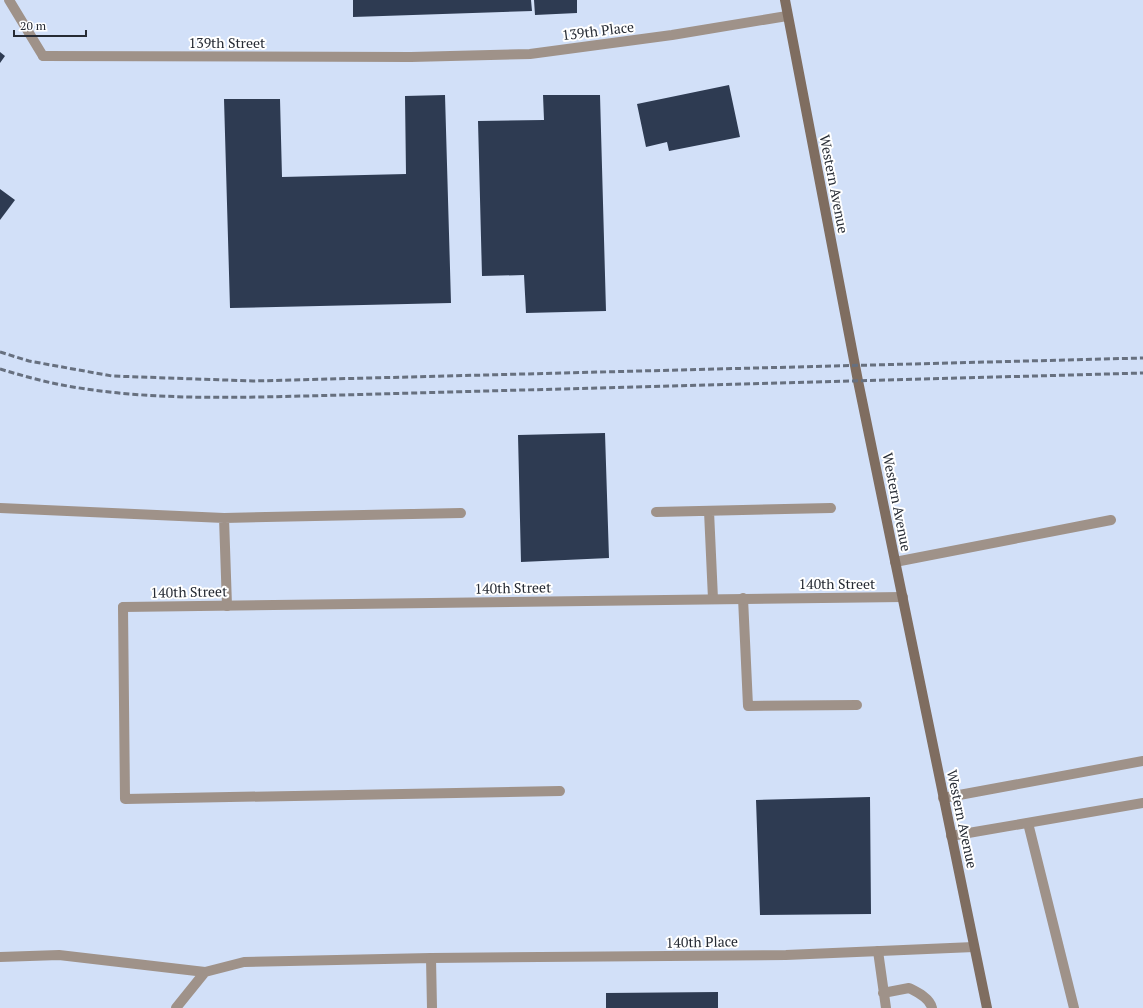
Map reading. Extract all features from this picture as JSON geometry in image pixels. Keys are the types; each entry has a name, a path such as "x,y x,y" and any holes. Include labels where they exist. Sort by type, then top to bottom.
{"main road":[{"name":"Western Avenue","path":"785,0 858,381 987,1008"}],"street":[{"name":"139th Street","path":"9,0 44,56 411,57"},
{"name":"139th Place","path":"411,57 530,54 672,35 787,16"},
{"path":"0,508 224,518 461,513"},
{"path":"656,512 830,508"},
{"path":"709,511 713,599"},
{"path":"224,518 227,606"},
{"path":"895,562 1111,520"},
{"name":"140th Street","path":"560,791 125,799 123,607 903,597"},
{"path":"743,598 748,706 857,704"},
{"path":"944,798 1143,762"},
{"path":"951,836 1143,804"},
{"path":"1028,823 1074,1008"},
{"name":"140th Place","path":"205,972 244,962 431,958 786,955 974,947"},
{"path":"878,951 886,1008"},
{"path":"0,957 59,955 205,972"},
{"path":"431,958 432,1008"},
{"path":"176,1008 205,972"},
{"path":"883,993 909,988 919,993 931,1004 932,1008"}],"building":[{"path":"353,0 531,0 532,11 353,17"},
{"path":"534,0 577,0 577,13 535,15"},
{"path":"0,52 5,56 0,63"},
{"path":"729,85 740,137 669,151 667,142 646,147 637,104"},
{"path":"445,95 451,303 230,308 224,99 280,99 282,177 406,174 405,96"},
{"path":"543,95 600,95 606,311 526,313 524,275 482,276 478,121 544,120"},
{"path":"0,189 15,200 0,220"},
{"path":"605,433 609,558 521,562 518,435"},
{"path":"870,797 871,914 760,915 756,800"},
{"path":"718,992 718,1008 606,1008 606,993"}],"railway":[{"path":"0,352 29,361 112,376 253,381 1143,358"},
{"path":"0,369 46,382 92,390 153,396 183,397 305,396 1143,373"}]}
